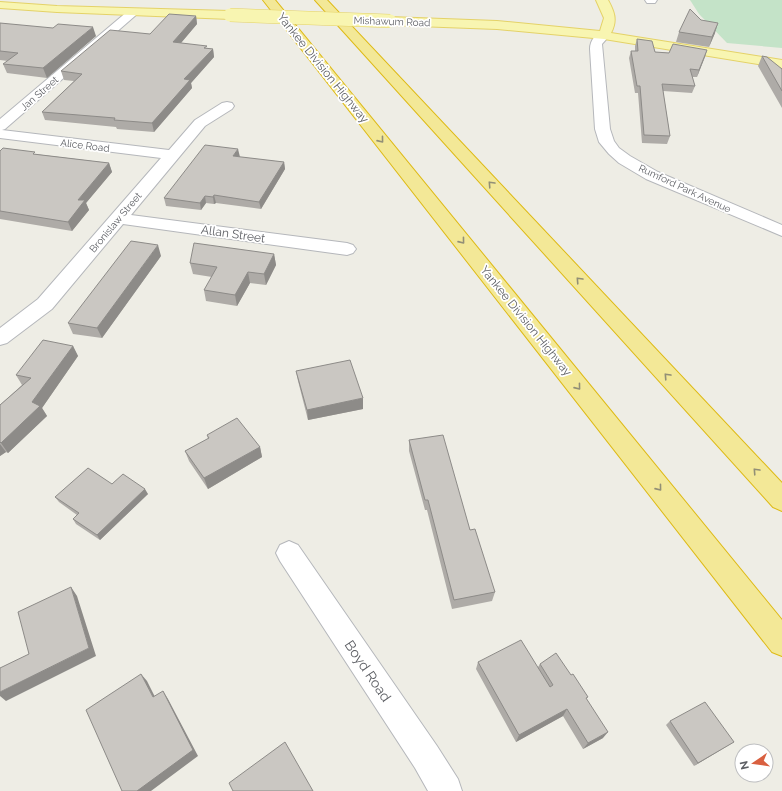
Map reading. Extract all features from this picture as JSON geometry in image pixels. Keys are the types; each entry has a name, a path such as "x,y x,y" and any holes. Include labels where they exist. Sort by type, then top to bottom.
{"highway":[{"name":"Yankee Division Highway","path":"269,0 782,642"},
{"path":"320,0 782,500"}],"main road":[{"path":"602,0 610,20 610,27 604,35"},
{"name":"Mishawum Road","path":"0,5 132,12 497,25 604,35 782,64"}],"street":[{"name":"Jan Street","path":"0,126 132,12"},
{"name":"Rumford Park Avenue","path":"604,35 596,43 596,55 600,86 602,130 610,147 627,161 664,180 782,231"},
{"name":"Bronislaw Street","path":"0,338 30,317 45,304 171,155 202,121 228,106"},
{"name":"Alice Road","path":"0,134 171,155"},
{"name":"Allan Street","path":"118,218 347,250"},
{"name":"Boyd Road","path":"289,553 422,751 446,791"}],"green space":[{"path":"690,0 782,0 782,48 727,43 699,14"}],"building":[{"path":"690,9 701,20 718,23 712,37 679,32"},
{"path":"169,14 196,16 173,42 207,46 204,48 213,49 184,79 190,80 152,123 114,120 115,118 42,112 82,74 61,71 110,30 150,34"},
{"path":"0,23 53,28 58,24 93,27 43,68 3,64 18,53 0,51"},
{"path":"637,39 652,41 655,52 669,53 673,44 707,50 699,70 690,69 695,86 662,84 670,136 644,135 640,86 637,86 631,51 638,51"},
{"path":"762,56 767,57 782,69 782,91"},
{"path":"205,145 238,149 233,156 284,162 259,202 214,195 213,197 205,196 200,203 164,198"},
{"path":"3,148 35,152 33,154 109,163 78,200 85,200 68,222 0,211 0,151"},
{"path":"131,241 158,245 97,328 68,323"},
{"path":"194,243 274,254 264,274 248,272 235,295 204,290 217,267 190,263"},
{"path":"43,340 73,346 32,402 40,406 1,443 0,405 31,378 16,375"},
{"path":"350,360 363,398 307,410 296,371"},
{"path":"237,418 260,447 204,478 185,451 209,438 207,435"},
{"path":"443,435 470,530 475,529 495,592 454,600 428,500 425,500 409,440"},
{"path":"88,468 112,484 123,474 145,489 97,535 73,519 79,513 55,497"},
{"path":"71,587 89,648 0,692 0,668 29,654 18,612"},
{"path":"521,640 550,687 553,685 540,664 556,653 571,675 573,674 588,697 586,698 608,732 588,743 567,709 519,735 478,662"},
{"path":"141,674 153,697 163,691 193,750 137,791 122,791 86,710"},
{"path":"705,702 734,742 698,763 670,721"},
{"path":"285,742 313,791 233,791 229,783"}]}
